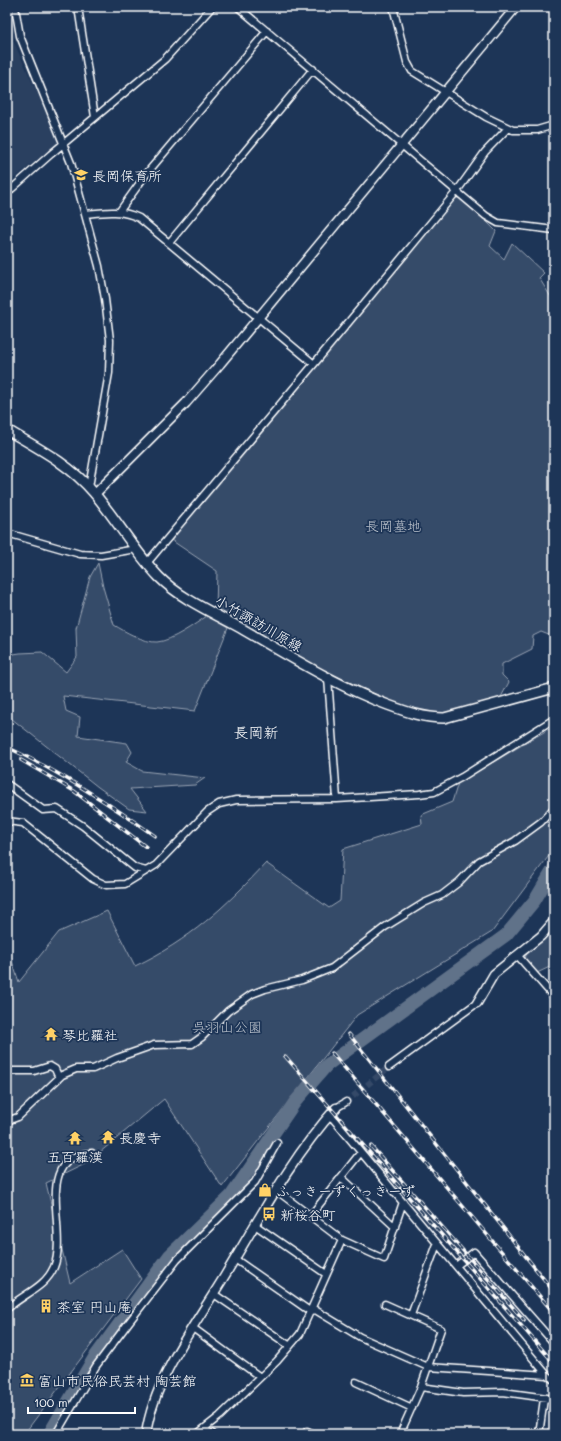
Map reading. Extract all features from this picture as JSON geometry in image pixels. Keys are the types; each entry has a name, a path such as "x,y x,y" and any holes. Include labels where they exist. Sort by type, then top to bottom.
{"main road":[{"name":"小竹諏訪川原線","path":"7,430 60,461 92,490 136,549 160,578 184,596 328,678 363,696 426,718 444,718 554,688"}],"street":[{"path":"15,7 20,36 64,143 85,214 106,299 110,340 109,373 92,490"},
{"path":"78,7 95,117"},
{"path":"7,193 64,143 165,59 212,7"},
{"path":"238,7 486,216 498,223 554,230"},
{"path":"393,7 407,62 412,71 486,117 513,130 537,130 554,125"},
{"path":"92,490 186,402 259,317 516,7"},
{"path":"119,212 147,173 267,31"},
{"path":"169,243 313,69"},
{"path":"147,563 457,191 485,152 508,128"},
{"path":"85,214 119,212 130,214 139,218 314,364"},
{"path":"7,533 80,554 101,555 136,549"},
{"path":"328,678 337,799"},
{"path":"7,821 24,823 93,879 106,885 125,884 156,864 207,812 219,804 236,800 337,799 434,792 462,777 554,719"},
{"path":"7,784 43,810 57,809 83,826 135,868 146,871"},
{"path":"7,1120 18,1117 59,1078 68,1072 93,1069 117,1058 154,1045 192,1044 202,1037 228,1011 252,994 265,989 302,980 332,968 385,927 424,903 442,895 460,882 479,861 515,841 541,822 554,808"},
{"path":"389,1067 477,1003 494,974 541,936 554,921"},
{"path":"518,956 554,996"},
{"path":"7,1072 34,1071 50,1066 55,1069 59,1078"},
{"path":"146,1434 152,1407 162,1382 276,1190 319,1127 336,1108 346,1102"},
{"path":"330,1115 547,1375 554,1380"},
{"path":"56,1434 96,1366 129,1322 177,1260 255,1182 277,1143"},
{"path":"310,1215 361,1152"},
{"path":"7,1309 16,1301 42,1286 49,1278 55,1266 57,1253 57,1182 60,1169 64,1162 74,1156 92,1153"},
{"path":"341,1177 395,1227"},
{"path":"276,1190 342,1240 384,1259 403,1202"},
{"path":"256,1225 326,1274"},
{"path":"197,1434 260,1377 300,1334 342,1240"},
{"path":"411,1315 438,1244"},
{"path":"456,1266 474,1252 554,1343"},
{"path":"235,1259 311,1310 360,1337 428,1367 547,1375"},
{"path":"214,1294 290,1346"},
{"path":"385,1304 441,1329 421,1387 400,1434"},
{"path":"193,1328 260,1377"},
{"path":"356,1382 412,1408"},
{"path":"421,1387 463,1393 503,1392 544,1399 554,1399"},
{"path":"540,1434 544,1399"},
{"path":"204,1428 213,1434"},
{"path":"307,1431 314,1434"}],"shaded area":[{"path":"13,41 60,141 7,184 7,44"}],"green space":[{"name":"長岡墓地","path":"455,198 463,198 496,231 490,246 504,259 512,243 544,273 539,278 554,302 554,637 541,632 533,636 532,649 502,664 502,675 509,682 500,699 426,718 319,668 216,609 217,571 171,540"},
{"path":"98,563 114,625 141,639 157,642 169,639 183,632 207,616 228,628 195,711 63,696 66,711 80,717 78,736 127,743 132,752 126,762 142,771 205,778 195,785 130,789 147,811 129,809 98,787 7,715 7,655 42,652 66,672 77,657 76,628 90,577"},
{"name":"呉羽山公園","path":"554,726 554,849 492,932 357,1015 222,1187 164,1099 87,1163 46,1183 70,1283 122,1249 141,1279 24,1434 7,1434 7,946 19,982 59,932 107,911 135,966 155,956 190,934 236,894 266,863 329,908 340,901 343,849 422,824 421,815 452,802 458,783"},
{"path":"554,927 554,965 537,973 525,961 526,955 547,937"}],"waterway":[{"path":"49,1434 94,1358 169,1256 231,1196 295,1102 327,1065 506,935 535,900 554,868"}],"tunnel":[{"path":"346,1102 389,1067"}],"railway":[{"path":"7,747 83,788 155,836"},
{"path":"21,760 74,791 146,847"},
{"path":"349,1034 554,1292"},
{"path":"332,1053 554,1313"},
{"path":"285,1056 554,1363"},
{"path":"371,1146 524,1320"}],"place":[{"name":"長岡保育所","path":"81,175"},
{"name":"琴比羅社","path":"51,1034"},
{"name":"長慶寺","path":"108,1137"},
{"name":"五百羅漢","path":"75,1138"},
{"name":"ふっきーずくっきーず","path":"265,1190"},
{"name":"新桜谷町","path":"269,1214"},
{"name":"茶室 円山庵","path":"46,1306"},
{"name":"富山市民俗民芸村 陶芸館","path":"27,1380"}],"district":[{"name":"長岡新","path":"256,732"}]}
